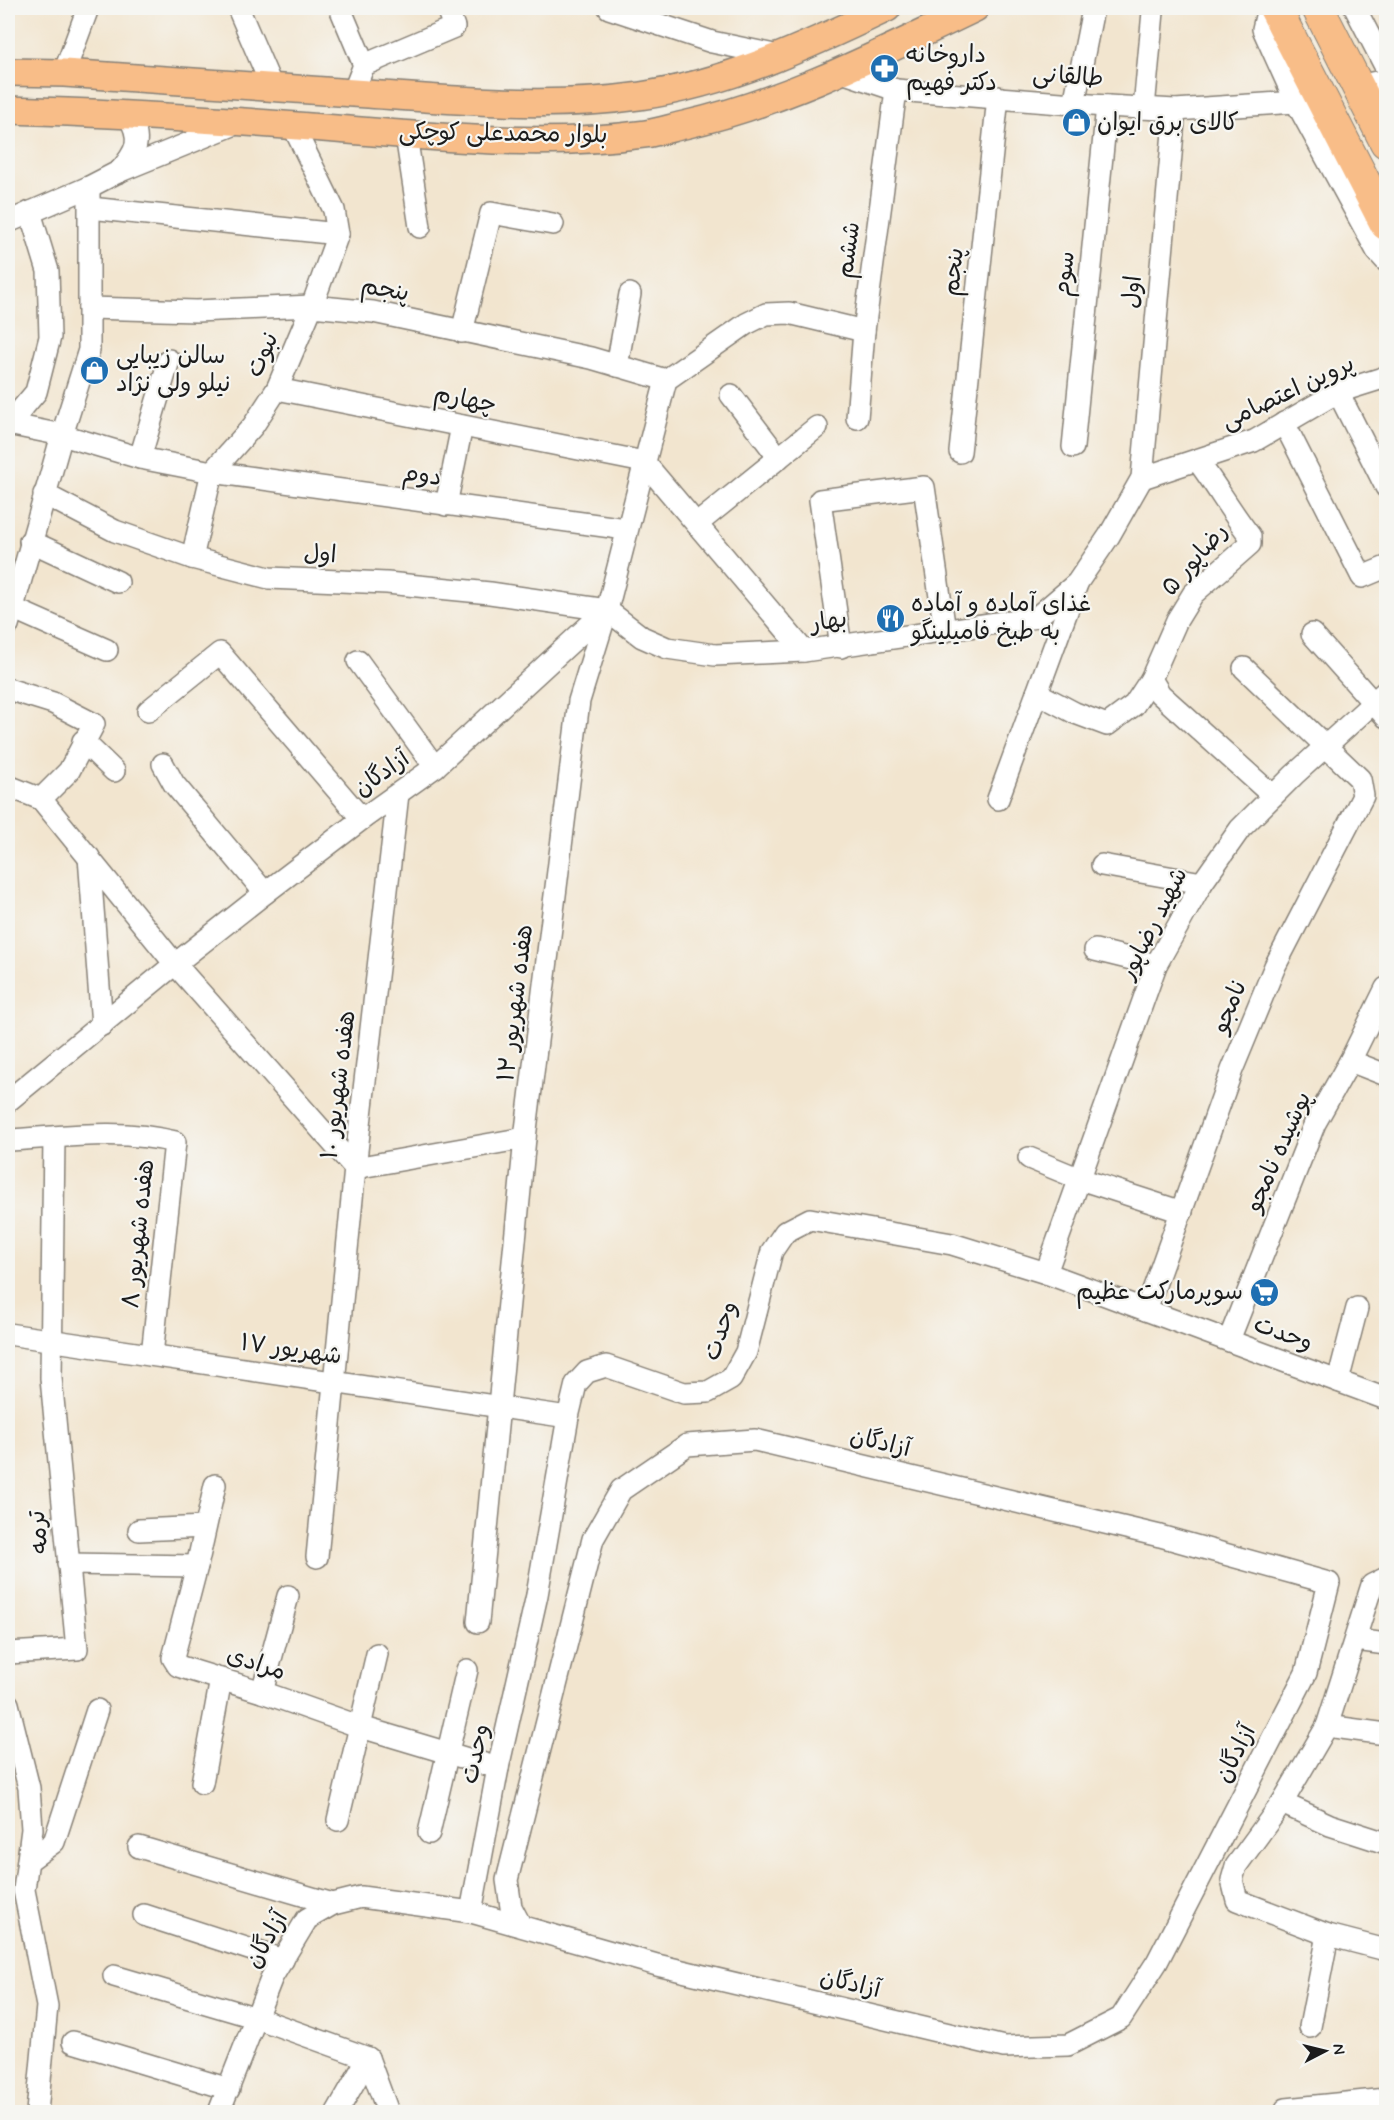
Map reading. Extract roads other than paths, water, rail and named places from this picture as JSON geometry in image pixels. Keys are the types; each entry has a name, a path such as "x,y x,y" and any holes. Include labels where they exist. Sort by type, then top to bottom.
{"highway":[{"path":"1275,8 1386,224"},
{"path":"1318,8 1372,83 1386,142"}],"main road":[{"name":"بلوار محمدعلی کوچکی","path":"8,72 491,101 572,102 641,96 708,81 779,56 887,8"},
{"name":"بلوار محمدعلی کوچکی","path":"8,110 241,122 489,140 574,140 646,134 718,118 793,91 975,8"}],"street":[{"path":"64,74 88,8"},
{"path":"238,8 272,87"},
{"path":"340,8 364,65 353,93"},
{"path":"364,65 454,27 447,8"},
{"path":"609,8 712,42 779,56"},
{"path":"1268,8 1263,28 1296,102 1377,251 1386,261"},
{"path":"1355,8 1386,68"},
{"path":"1074,104 1093,9"},
{"path":"1144,108 1153,12"},
{"name":"طالقانی","path":"839,71 896,90 1074,104 1175,110 1296,102"},
{"name":"ششم","path":"857,418 864,331 896,90"},
{"name":"پنجم","path":"960,452 998,97"},
{"name":"سوم","path":"1073,447 1107,106"},
{"name":"اول","path":"1142,478 1175,110"},
{"path":"107,650 10,616 30,542 89,350 89,198 133,156 138,142 135,127 128,115"},
{"path":"118,172 241,122"},
{"path":"8,222 30,212 89,198 338,234 334,210 293,126"},
{"path":"406,135 420,227"},
{"path":"30,212 48,271 50,337 36,392 8,423 62,435 140,458 212,471 192,558"},
{"path":"462,332 490,213 553,224"},
{"name":"نبوت","path":"212,471 253,426 277,389 312,306 338,234"},
{"path":"617,366 630,294"},
{"name":"پنجم","path":"89,308 196,311 312,306 373,312 591,358 666,380"},
{"path":"666,380 746,324 766,314 789,313 864,331"},
{"path":"140,458 169,360"},
{"name":"پروین اعتصامی","path":"1142,478 1254,441 1338,392 1386,376"},
{"name":"هفده شهریور ۱۲","path":"478,1622 525,1138 579,701 607,610 666,380"},
{"name":"چهارم","path":"277,389 644,462"},
{"path":"1338,392 1386,487"},
{"path":"731,395 779,458"},
{"path":"1284,423 1362,578 1386,567"},
{"path":"446,505 462,426"},
{"path":"697,524 817,427"},
{"name":"رضاپور ۵","path":"1151,679 1177,620 1194,594 1250,544 1250,536 1219,488 1197,460"},
{"path":"644,462 804,651"},
{"name":"دوم","path":"212,471 626,529"},
{"name":"بهار","path":"607,610 642,637 667,648 715,655 841,647 1037,617 1077,583 1109,536 1142,478"},
{"path":"841,647 820,500 924,487 945,631"},
{"name":"اول","path":"45,494 115,531 192,558 269,578 387,584 490,593 607,610"},
{"path":"30,542 118,582"},
{"path":"998,799 1077,583"},
{"name":"آزادگان","path":"8,1101 265,893 435,767 607,610"},
{"path":"1312,634 1382,703"},
{"path":"148,711 220,653 362,819"},
{"path":"358,661 435,767"},
{"name":"نامجو","path":"1146,1310 1232,1070 1275,966 1364,796 1360,779 1244,668"},
{"path":"1037,693 1075,713 1107,725 1134,705 1151,679 1160,694 1273,796"},
{"path":"8,690 53,703 88,733 114,771"},
{"name":"شهید رضاپور","path":"1046,1273 1156,964 1202,883 1240,829 1273,796 1326,746 1382,703"},
{"path":"41,799 69,771 88,733"},
{"path":"163,764 174,784 265,893"},
{"path":"8,786 41,799 175,964 355,1168 525,1138"},
{"name":"هفده شهریور ۱۰","path":"317,1557 355,1168 398,794"},
{"path":"89,857 102,1025"},
{"path":"1101,864 1202,883"},
{"path":"1095,950 1156,964"},
{"name":"پوشیده نامجو","path":"1229,1340 1315,1123 1350,1061 1386,988"},
{"path":"1350,1061 1386,1075"},
{"name":"هفده شهریور ۸","path":"8,1140 123,1134 175,1142 152,1355"},
{"name":"ترمه","path":"8,1653 77,1649 51,1378 54,1137"},
{"path":"1029,1158 1080,1179 1182,1212"},
{"name":"وحدت","path":"471,1912 498,1768 537,1595 568,1417 576,1384 587,1372 606,1366 684,1393 708,1392 732,1379 746,1352 772,1251 785,1232 810,1219 952,1245 1046,1273 1386,1399"},
{"path":"1338,1381 1357,1308"},
{"name":"۱۷ شهریور","path":"8,1334 568,1417"},
{"name":"آزادگان","path":"219,2112 273,1977 307,1919 333,1904 361,1897 471,1912 657,1965 1004,2048 1068,2045 1121,2018 1157,1962 1306,1673 1329,1583 1160,1536 755,1440 687,1445 621,1490 593,1539 507,1880 511,1906 521,1926"},
{"name":"مرادی","path":"215,1485 173,1658 178,1666 262,1692 361,1727 498,1768"},
{"path":"138,1530 205,1527"},
{"path":"68,1564 197,1566"},
{"path":"1386,1578 1372,1585 1356,1640 1326,1726 1282,1803 1236,1866 1232,1880 1237,1900 1328,1935 1386,1950"},
{"path":"262,1692 288,1596"},
{"path":"1356,1640 1386,1644"},
{"path":"338,1820 377,1654"},
{"path":"429,1833 467,1670"},
{"path":"202,1783 221,1679"},
{"path":"8,1704 29,1788 32,1829 27,1861 16,1888 47,2006 37,2112"},
{"path":"27,1861 54,1842 97,1710"},
{"path":"1326,1726 1386,1734"},
{"path":"1282,1803 1330,1825 1386,1843"},
{"path":"139,1846 333,1904"},
{"path":"144,1915 283,1960"},
{"path":"1310,2027 1328,1935"},
{"path":"114,1976 257,2018 368,2058 388,2112"},
{"path":"73,2042 229,2089"},
{"path":"337,2112 368,2058"},
{"path":"1286,2109 1386,2099"}],"place":[{"name":"داروخانه دکتر فهیم","path":"885,69"},
{"name":"کالای برق ایوان","path":"1076,123"},
{"name":"سالن زیبایی نیلو ولی نژاد","path":"95,370"},
{"name":"غذای آماده و آماده به طبخ فامیلینگو","path":"890,618"},
{"name":"سوپرمارکت عظیم","path":"1264,1292"}]}
